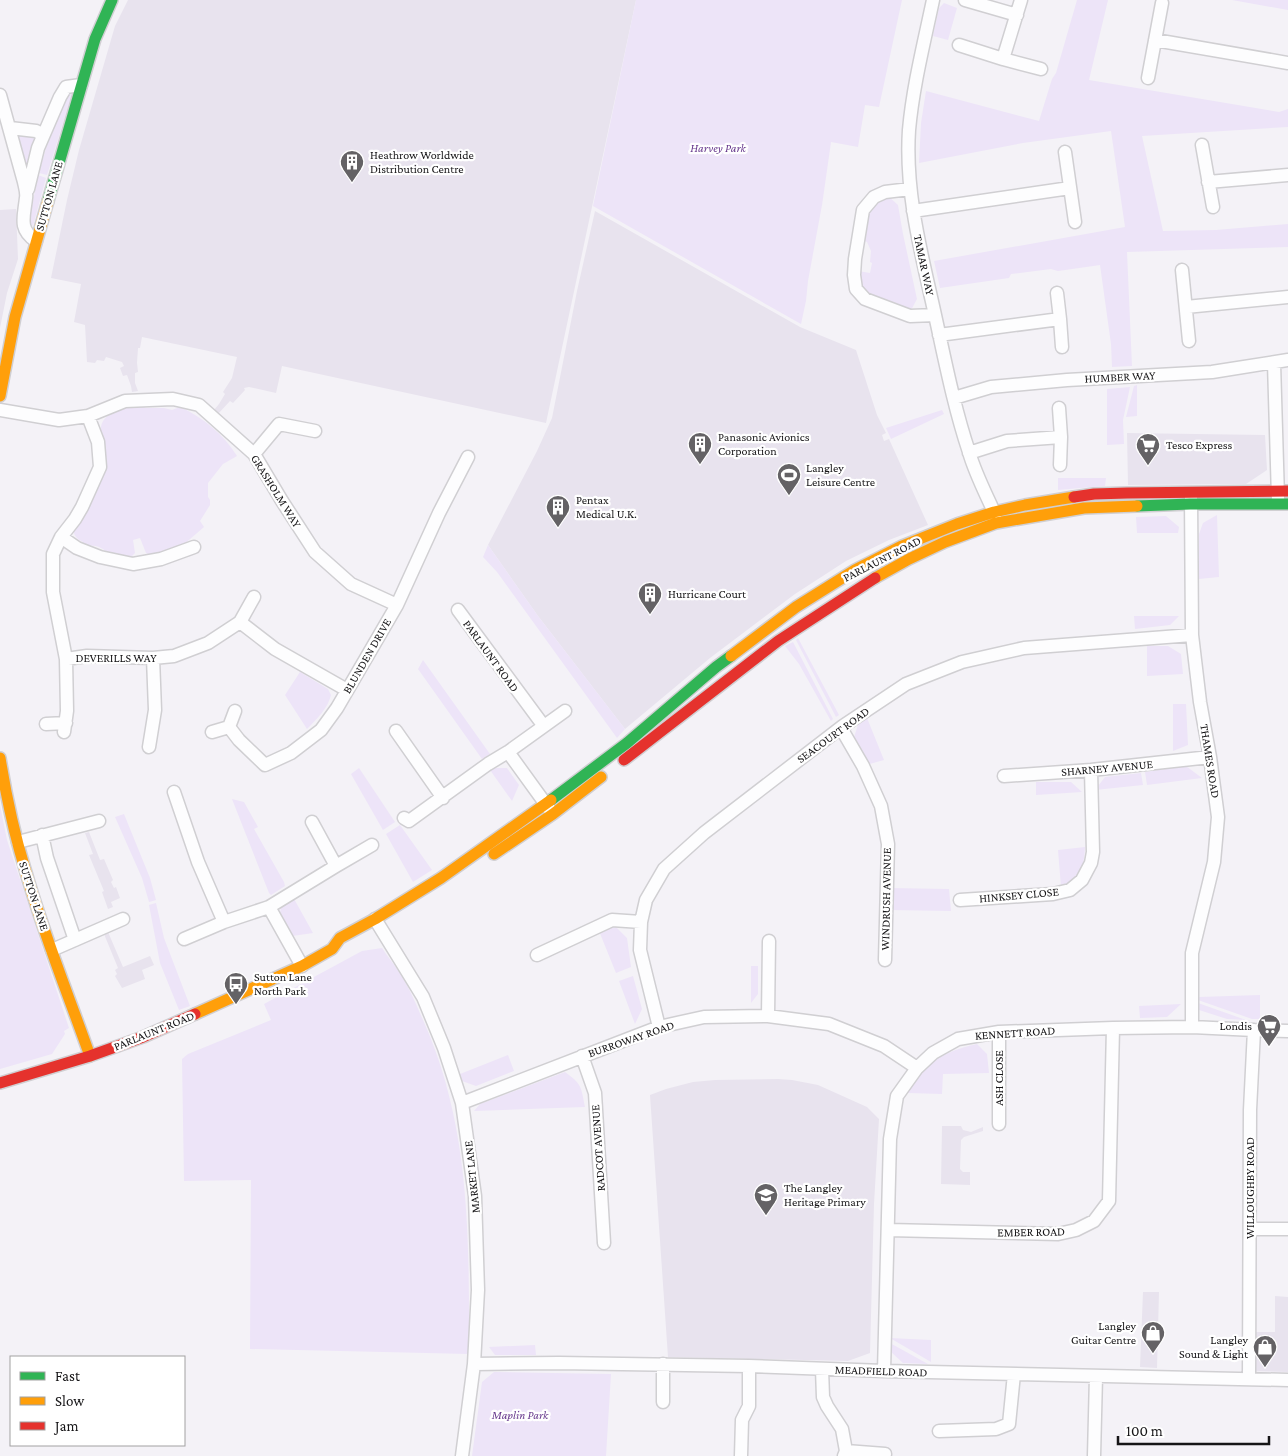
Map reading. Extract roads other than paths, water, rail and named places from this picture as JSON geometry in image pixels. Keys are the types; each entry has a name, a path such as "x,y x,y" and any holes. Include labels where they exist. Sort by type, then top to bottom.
{"street":[{"name":"SUTTON LANE","path":"0,396 15,317 36,241 95,39 112,0"},
{"name":"TAMAR WAY","path":"933,0 910,122 910,189 939,335 954,398 969,453 995,517"},
{"path":"965,0 1017,15"},
{"path":"1003,59 1021,0"},
{"path":"1148,78 1162,3"},
{"path":"1155,40 1288,63"},
{"path":"959,45 1040,69"},
{"path":"36,241 29,237 24,226 23,213 34,162 43,135 64,89 81,85"},
{"path":"0,95 24,182 26,196"},
{"path":"10,128 36,131 43,135"},
{"path":"1202,145 1213,208"},
{"path":"1065,152 1075,222"},
{"path":"1208,182 1288,175"},
{"path":"913,211 1070,188"},
{"path":"910,189 885,192 874,197 863,210 855,259 854,275 856,289 865,299 910,316 935,315"},
{"path":"1182,270 1189,341"},
{"path":"1057,293 1062,347"},
{"path":"1186,306 1288,298"},
{"path":"939,335 1060,319"},
{"name":"HUMBER WAY","path":"954,398 991,387 1067,380 1212,372 1288,360"},
{"path":"1274,363 1283,504"},
{"name":"GRASHOLM WAY","path":"0,410 59,420 88,416 125,401 173,398 199,405 254,454 315,552 351,584 397,605"},
{"path":"1059,408 1060,465"},
{"path":"46,724 65,727 67,711 66,659 52,592 53,554 61,537 82,507 100,467 98,442 88,416"},
{"path":"254,454 279,424 315,431"},
{"path":"969,453 1007,441 1061,437"},
{"name":"BLUNDEN DRIVE","path":"229,727 239,740 265,765 291,753 321,730 337,708 397,605 439,513 468,456"},
{"name":"PARLAUNT ROAD","path":"428,899 549,809 716,667 796,608 855,570 902,546 995,517 1283,491"},
{"name":"PARLAUNT ROAD","path":"1191,498 1283,504"},
{"name":"THAMES ROAD","path":"1191,498 1192,635 1200,702 1218,817 1214,862 1192,953 1192,1027"},
{"name":"PARLAUNT ROAD","path":"0,1083 90,1056 143,1037 302,966 332,949 346,947 376,929 441,878 610,770 778,641 871,580 909,559 995,517"},
{"path":"61,537 78,548 93,554 133,564 161,559 194,547"},
{"path":"254,597 240,622 276,649 347,690"},
{"name":"PARLAUNT ROAD","path":"458,610 543,726"},
{"name":"DEVERILLS WAY","path":"66,659 87,656 153,658 174,656 208,643 240,622"},
{"name":"SEACOURT ROAD","path":"659,1027 640,950 641,922 646,900 664,869 704,833 841,728 906,684 962,662 1024,648 1192,635"},
{"path":"149,747 155,710 153,658"},
{"path":"212,732 229,727 235,711"},
{"path":"404,818 409,821 564,711"},
{"name":"WINDRUSH AVENUE","path":"841,728 863,766 881,806 888,844 884,960"},
{"path":"396,732 443,798"},
{"path":"508,752 549,809"},
{"name":"SHARNEY AVENUE","path":"1004,776 1091,770 1210,757"},
{"name":"SUTTON LANE","path":"0,758 29,883 90,1056"},
{"name":"HINKSEY CLOSE","path":"960,900 1053,894 1070,890 1082,880 1091,863 1093,852 1091,770"},
{"path":"174,792 198,862 224,922"},
{"path":"18,842 99,821"},
{"path":"312,822 336,866"},
{"name":"SUTTON LANE","path":"42,835 47,858 75,940"},
{"path":"184,939 224,922 270,907 372,845"},
{"path":"270,907 302,966"},
{"path":"52,950 124,919"},
{"path":"537,955 612,920 641,922"},
{"name":"PARLAUNT ROAD","path":"332,949 340,938 376,929"},
{"name":"MARKET LANE","path":"376,929 423,996 444,1048 462,1103 475,1196 478,1290 474,1364 462,1456"},
{"path":"768,1016 769,941"},
{"name":"BURROWAY ROAD","path":"462,1103 659,1027 704,1017 768,1016 829,1024 884,1046 917,1068"},
{"name":"KENNETT ROAD","path":"884,1371 890,1139 897,1096 917,1068 933,1053 958,1039 999,1032 1192,1027 1254,1030"},
{"name":"EMBER ROAD","path":"888,1230 1058,1234 1076,1230 1094,1221 1110,1201 1113,1028"},
{"path":"1254,1030 1288,1031"},
{"name":"WILLOUGHBY ROAD","path":"1249,1379 1250,1110 1254,1030"},
{"name":"ASH CLOSE","path":"999,1032 999,1124"},
{"name":"RADCOT AVENUE","path":"582,1056 595,1093 604,1242"},
{"path":"1250,1229 1288,1230"},
{"name":"MEADFIELD ROAD","path":"474,1364 559,1362 663,1364 1288,1380"},
{"path":"663,1364 663,1402"},
{"path":"741,1456 742,1420 749,1406 749,1366"},
{"path":"822,1369 822,1397 842,1429 845,1454 885,1454"},
{"path":"939,1430 996,1429 1009,1424 1014,1374"},
{"path":"1094,1456 1096,1376"}],"place":[{"name":"Heathrow Worldwide Distribution Centre","path":"352,183"},
{"name":"Panasonic Avionics Corporation","path":"700,465"},
{"name":"Tesco Express","path":"1148,466"},
{"name":"Langley Leisure Centre","path":"789,496"},
{"name":"Pentax Medical U.K.","path":"558,528"},
{"name":"Hurricane Court","path":"650,615"},
{"name":"Sutton Lane North Park","path":"236,1005"},
{"name":"Londis","path":"1269,1047"},
{"name":"The Langley Heritage Primary","path":"766,1216"},
{"name":"Langley Guitar Centre","path":"1153,1354"},
{"name":"Langley Sound & Light","path":"1265,1368"}],"park label":[{"name":"Harvey Park","path":"718,148"},
{"name":"Maplin Park","path":"520,1415"}]}
